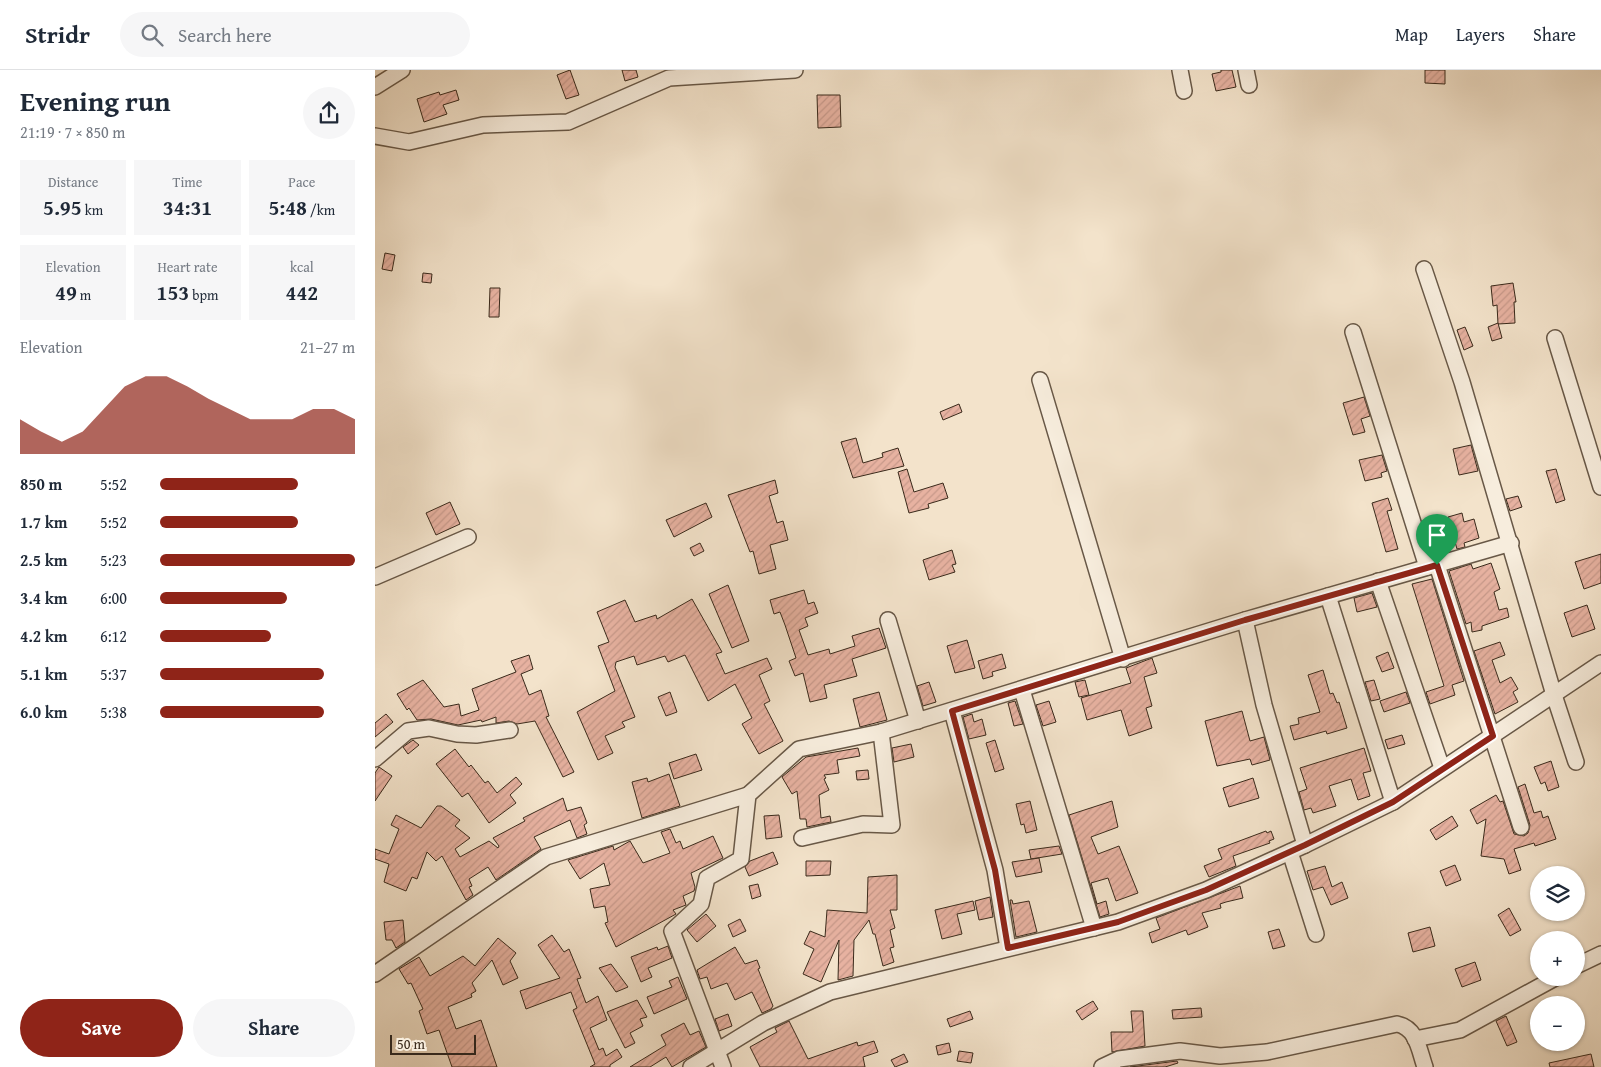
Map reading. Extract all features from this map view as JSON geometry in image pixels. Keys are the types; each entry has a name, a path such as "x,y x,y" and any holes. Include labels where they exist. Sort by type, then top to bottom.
{"street":[{"path":"375,87 402,70"},
{"path":"375,136 409,142 483,125 568,122 669,78 795,70"},
{"path":"1180,70 1184,91"},
{"path":"1246,70 1249,85"},
{"path":"1425,268 1462,382 1511,543 1554,695 1576,762"},
{"path":"1353,332 1432,566 1493,736 1521,827"},
{"path":"1555,338 1601,487"},
{"path":"1040,380 1123,659"},
{"path":"375,577 468,537"},
{"path":"375,974 547,857 748,795 799,749 881,732 1245,620 1511,543"},
{"path":"1378,582 1442,768"},
{"path":"1328,596 1393,802"},
{"path":"888,620 918,721"},
{"path":"1245,620 1264,705 1305,845"},
{"path":"691,1067 763,1023 830,992 1118,922 1206,890 1393,802 1601,663"},
{"path":"1022,690 1094,928"},
{"path":"952,711 995,870 1008,948"},
{"path":"375,759 408,731 429,728 457,734 476,734 510,730"},
{"path":"802,838 863,824 892,825 881,732"},
{"path":"723,1067 672,931 701,904 707,878 741,859 748,795"},
{"path":"1290,852 1316,934"},
{"path":"1585,962 1601,954"},
{"path":"1415,1039 1460,1030 1540,986"},
{"path":"1102,1067 1119,1059 1180,1051 1220,1056 1267,1052 1397,1024 1406,1026 1415,1039 1425,1067"}],"building":[{"path":"570,70 579,95 566,99 557,75"},
{"path":"622,70 636,70 638,77 625,81"},
{"path":"1221,70 1232,70 1236,87 1216,91 1212,74 1221,72"},
{"path":"1425,70 1445,70 1445,84 1425,83"},
{"path":"456,90 459,100 443,105 447,114 424,122 417,99 439,92 440,95"},
{"path":"817,95 840,95 841,127 818,128"},
{"path":"385,253 395,255 392,271 382,269"},
{"path":"423,273 432,274 431,283 422,282"},
{"path":"1513,283 1516,302 1514,302 1515,323 1498,324 1497,305 1493,306 1491,286"},
{"path":"490,288 500,288 499,317 489,317"},
{"path":"1498,323 1502,338 1492,341 1488,327"},
{"path":"1465,327 1473,346 1464,350 1457,330"},
{"path":"1364,397 1370,416 1361,419 1365,432 1353,435 1343,403"},
{"path":"959,404 962,412 943,420 940,412"},
{"path":"856,438 863,463 883,457 882,453 898,448 904,466 853,478 841,442"},
{"path":"1471,445 1478,471 1459,475 1453,449"},
{"path":"1382,455 1387,471 1381,473 1382,477 1365,481 1359,460"},
{"path":"907,469 914,492 943,483 948,498 928,504 929,508 909,513 898,472"},
{"path":"1556,469 1565,500 1556,503 1546,471"},
{"path":"775,480 778,493 769,496 777,523 783,521 788,540 770,545 776,569 759,574 753,551 750,552 728,495"},
{"path":"1518,496 1522,507 1510,511 1506,499"},
{"path":"1388,498 1392,510 1387,511 1398,549 1386,552 1372,503"},
{"path":"450,502 460,524 436,535 426,513"},
{"path":"706,503 712,517 674,537 666,520"},
{"path":"1462,513 1464,522 1474,519 1479,538 1464,543 1465,547 1457,549 1448,517"},
{"path":"700,543 704,551 694,556 690,548"},
{"path":"952,550 956,564 952,565 955,572 929,580 923,560"},
{"path":"1601,554 1601,583 1584,589 1575,562"},
{"path":"1491,563 1500,589 1494,592 1499,610 1507,608 1509,617 1482,626 1482,630 1472,632 1471,622 1466,624 1449,571 1471,564 1473,569"},
{"path":"1432,579 1464,681 1452,685 1455,695 1430,704 1426,692 1444,686 1412,584"},
{"path":"728,585 749,641 732,648 709,594"},
{"path":"804,590 808,604 814,602 818,613 805,618 808,626 799,630 808,655 829,649 830,654 855,646 852,636 879,628 886,648 852,659 857,676 824,685 827,698 810,702 803,673 795,676 789,661 796,658 780,612 774,614 770,600"},
{"path":"1372,593 1377,607 1357,612 1354,598"},
{"path":"692,599 722,652 716,654 725,674 767,658 772,669 759,675 770,701 764,704 783,741 759,754 742,724 752,718 735,684 708,701 685,655 668,662 665,656 637,665 634,656 616,662 615,667 635,717 622,722 625,727 605,736 613,753 598,760 577,712 615,691 598,646 609,642 597,612 625,600 635,622 656,615 657,619"},
{"path":"1587,605 1595,629 1572,637 1564,613"},
{"path":"967,640 975,668 955,673 947,646"},
{"path":"1500,642 1505,655 1492,660 1500,683 1511,677 1518,689 1513,692 1518,702 1495,714 1474,651"},
{"path":"1388,652 1394,668 1382,672 1376,657"},
{"path":"1002,654 1006,668 992,672 993,676 983,679 978,661"},
{"path":"529,655 533,669 521,674 529,695 541,690 549,716 546,717 574,772 563,777 535,721 517,724 509,721 496,723 496,717 482,722 481,720 458,725 431,719 417,720 409,708 407,710 397,694 423,680 444,707 459,704 461,716 479,710 472,689 516,672 511,661"},
{"path":"1152,658 1157,673 1144,677 1152,706 1146,708 1152,728 1129,736 1121,710 1087,720 1081,698 1131,683 1126,668"},
{"path":"1323,670 1330,694 1333,693 1337,703 1339,702 1347,728 1327,734 1326,731 1294,740 1290,726 1299,724 1298,718 1320,712 1308,675"},
{"path":"1085,680 1089,695 1079,697 1075,682"},
{"path":"1374,680 1380,699 1371,701 1365,682"},
{"path":"929,682 936,702 923,706 917,686"},
{"path":"670,692 677,712 666,716 658,697"},
{"path":"879,692 887,720 860,727 853,699"},
{"path":"1406,692 1410,703 1384,712 1380,701"},
{"path":"1015,701 1023,724 1014,726 1008,703"},
{"path":"1049,701 1056,722 1043,726 1036,705"},
{"path":"1242,711 1250,741 1264,737 1270,760 1252,765 1250,759 1217,766 1205,721"},
{"path":"386,714 393,722 375,737 375,723"},
{"path":"972,714 974,722 982,719 986,735 969,739 963,717"},
{"path":"1402,735 1405,744 1388,749 1385,740"},
{"path":"413,740 419,745 408,754 403,747"},
{"path":"995,740 1004,769 995,772 986,743"},
{"path":"911,744 914,757 894,762 892,748"},
{"path":"858,748 860,756 837,760 839,773 824,775 829,790 819,795 821,818 830,816 831,822 807,827 806,819 800,819 797,791 792,794 782,777 806,757"},
{"path":"1364,748 1371,771 1363,773 1370,796 1358,800 1351,779 1329,786 1336,806 1313,813 1311,808 1304,810 1299,792 1307,789 1300,768"},
{"path":"455,749 469,767 471,765 485,783 488,781 497,793 516,777 522,784 510,795 516,803 489,823 468,793 462,797 436,764"},
{"path":"696,754 702,770 674,779 669,763"},
{"path":"1551,761 1559,787 1548,791 1545,782 1541,784 1534,767"},
{"path":"379,767 392,776 375,801 375,773"},
{"path":"868,770 869,779 857,780 856,771"},
{"path":"669,774 680,806 642,818 632,782 647,778 648,782"},
{"path":"1253,778 1259,798 1229,807 1223,788"},
{"path":"1525,784 1534,813 1541,811 1543,818 1548,816 1556,839 1535,846 1534,843 1514,849 1521,870 1509,874 1504,859 1481,856 1486,819 1477,824 1470,810 1496,795 1500,802 1503,801 1514,834 1524,836 1528,833 1530,825 1518,787"},
{"path":"563,798 567,811 581,807 587,823 584,825 587,834 577,838 570,820 534,837 541,849 496,880 488,867 469,879 472,886 469,887 473,895 466,900 442,856 436,861 427,852 417,879 412,877 406,891 384,882 389,864 375,859 375,849 389,854 399,829 391,825 396,815 421,828 437,806 441,806 460,820 455,826 470,838 455,849 460,857 489,841 498,848 499,846 493,838 525,821 523,818"},
{"path":"1030,801 1037,830 1026,833 1024,824 1021,825 1016,804"},
{"path":"1112,801 1118,827 1091,837 1098,854 1119,846 1138,893 1116,901 1108,878 1091,883 1097,904 1106,901 1109,914 1100,917 1069,815"},
{"path":"779,815 782,837 766,839 764,816"},
{"path":"1452,816 1458,826 1436,840 1430,830"},
{"path":"670,829 676,843 680,841 683,849 713,836 723,858 691,873 695,887 694,891 683,896 686,905 673,910 676,914 616,947 605,923 608,922 605,906 594,908 590,889 610,885 604,863 580,879 568,860 613,846 614,850 630,841 643,863 670,853 661,832"},
{"path":"1266,831 1267,833 1271,831 1274,839 1269,841 1270,843 1233,856 1236,866 1209,877 1204,866 1222,859 1218,849"},
{"path":"1059,846 1062,854 1031,859 1029,850"},
{"path":"773,852 778,864 749,876 745,867 750,861"},
{"path":"1039,858 1042,872 1016,877 1012,862"},
{"path":"806,861 831,861 830,875 806,876"},
{"path":"1455,865 1461,880 1446,886 1440,871"},
{"path":"1325,866 1332,887 1342,882 1348,898 1331,905 1323,887 1313,890 1307,871"},
{"path":"897,875 897,910 890,910 895,928 890,930 894,947 890,948 894,962 883,966 875,934 873,934 869,920 854,940 853,976 838,980 839,940 821,982 803,974 814,949 804,944 810,931 825,937 827,910 867,913 868,877"},
{"path":"758,884 761,896 752,899 749,886"},
{"path":"1240,886 1243,898 1220,904 1221,908 1202,913 1208,927 1188,935 1186,930 1152,943 1149,933 1160,929 1156,918"},
{"path":"990,897 993,917 979,920 975,901"},
{"path":"1010,900 1012,900 1013,904 1029,901 1037,932 1016,937"},
{"path":"973,901 975,910 957,914 962,934 942,939 935,910"},
{"path":"1509,908 1521,930 1510,936 1498,915"},
{"path":"706,914 716,926 697,942 687,930"},
{"path":"740,919 746,931 733,937 728,925"},
{"path":"403,920 405,942 396,948 392,940 386,940 384,922"},
{"path":"1430,927 1435,946 1413,952 1408,933"},
{"path":"1279,929 1285,946 1273,949 1268,932"},
{"path":"552,935 564,952 569,949 581,978 577,979 586,1003 598,996 607,1020 590,1028 599,1050 603,1048 606,1056 617,1049 622,1057 610,1065 610,1067 590,1067 595,1064 573,1010 577,1008 571,992 526,1009 520,991 560,978 538,945"},
{"path":"498,938 516,953 510,961 518,978 503,985 492,960 472,983 476,991 471,994 472,997 448,1007 456,1029 481,1020 497,1067 452,1067 439,1030 427,1034 419,1011 423,1009 411,983 408,984 399,969 419,957 430,976 463,956 475,966"},
{"path":"668,946 672,958 648,968 652,977 641,982 631,957 657,947 658,950"},
{"path":"735,947 745,964 757,960 760,968 758,969 773,1006 771,1009 762,1013 752,992 735,1000 727,983 711,989 707,977 700,979 697,970"},
{"path":"1475,962 1481,980 1462,987 1455,969"},
{"path":"611,964 628,987 616,992 599,968"},
{"path":"678,977 687,999 654,1014 647,997 672,987 669,981"},
{"path":"637,1000 647,1017 640,1019 643,1026 630,1033 635,1043 625,1048 607,1012"},
{"path":"1093,1001 1098,1009 1082,1020 1076,1011"},
{"path":"1201,1008 1202,1017 1173,1019 1172,1010"},
{"path":"970,1011 973,1019 950,1027 947,1019"},
{"path":"1131,1011 1143,1011 1145,1046 1112,1052 1111,1032 1133,1032"},
{"path":"728,1014 732,1026 719,1031 715,1019"},
{"path":"1506,1016 1517,1042 1507,1046 1496,1021"},
{"path":"789,1021 808,1059 857,1042 858,1046 874,1041 878,1052 863,1057 865,1067 760,1067 750,1047 777,1032 775,1028"},
{"path":"684,1023 690,1035 699,1031 706,1047 672,1067 666,1057 650,1067 630,1067 666,1045 661,1035"},
{"path":"949,1043 951,1052 938,1055 936,1046"},
{"path":"959,1051 973,1053 971,1063 957,1061"},
{"path":"904,1054 908,1062 895,1067 891,1060"},
{"path":"1591,1054 1594,1067 1550,1067 1549,1063"},
{"path":"1177,1061 1178,1063 1165,1067 1130,1067"}],"route":[{"path":"1437,565 1493,736 1425,779 1393,802 1206,890 1118,922 1008,948 995,870 952,711 1245,620 1437,565"}]}
